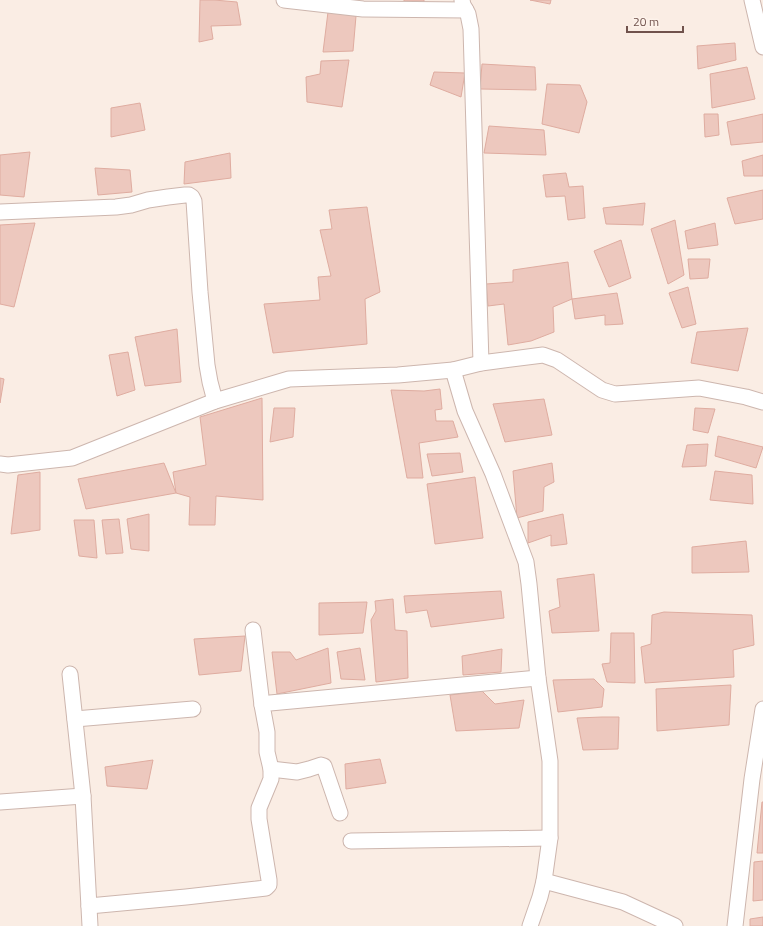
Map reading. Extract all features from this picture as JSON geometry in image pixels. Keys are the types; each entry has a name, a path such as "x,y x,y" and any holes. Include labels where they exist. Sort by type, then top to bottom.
{"street":[{"path":"284,0 363,9 464,5 468,14 471,29 481,363"},
{"path":"752,0 763,47"},
{"path":"0,212 116,207 168,197 189,195 192,197 194,201 200,292 207,365 215,401"},
{"path":"0,464 8,465 72,458 215,401 289,379 398,375 453,370 481,363 542,355 557,360 602,390 615,394 699,388 746,397 763,402"},
{"path":"453,370 465,411 493,474 526,562 538,678 550,761 550,838 544,880 530,926"},
{"path":"89,906 266,888 269,885 259,819 259,808 271,779 271,769 267,752 267,732 262,705 253,630"},
{"path":"70,674 83,796 90,926"},
{"path":"262,705 270,703 538,678"},
{"path":"75,719 193,709"},
{"path":"735,926 752,779 763,709"},
{"path":"271,769 297,772 321,764 323,765 340,813"},
{"path":"0,802 83,796"},
{"path":"351,841 550,838"},
{"path":"544,880 623,902 675,926"}],"building":[{"path":"200,0 237,2 241,25 211,26 213,39 199,42"},
{"path":"404,0 424,0 424,5 404,4"},
{"path":"530,0 551,0 550,4"},
{"path":"328,12 356,16 353,51 323,52"},
{"path":"735,43 736,60 698,69 697,46"},
{"path":"349,60 342,107 307,102 306,77 320,74 321,61"},
{"path":"482,64 535,67 536,90 480,89"},
{"path":"747,67 755,99 712,108 710,74"},
{"path":"434,72 465,73 461,97 430,85"},
{"path":"547,84 580,85 587,102 579,133 542,124"},
{"path":"140,103 145,130 111,137 111,108"},
{"path":"704,114 718,114 719,135 705,137"},
{"path":"763,114 763,142 731,145 727,122"},
{"path":"489,126 544,130 546,155 484,153"},
{"path":"30,152 24,197 0,195 0,155"},
{"path":"230,153 231,178 184,184 185,162"},
{"path":"763,155 763,176 744,176 742,161"},
{"path":"95,168 130,170 132,192 98,195"},
{"path":"566,173 569,187 583,186 585,218 568,220 565,196 546,197 543,175"},
{"path":"763,190 763,219 735,224 727,198"},
{"path":"645,203 643,225 606,224 603,208"},
{"path":"367,207 380,292 365,299 367,344 273,353 264,304 320,300 318,277 331,276 320,230 332,229 329,210"},
{"path":"675,220 684,275 668,284 651,229"},
{"path":"35,223 14,307 0,304 0,225"},
{"path":"715,223 718,245 688,249 685,231"},
{"path":"621,240 631,278 609,287 594,251"},
{"path":"688,259 710,259 708,278 690,279"},
{"path":"568,262 572,299 553,307 554,332 531,341 508,345 504,304 488,306 486,284 513,282 513,270"},
{"path":"688,287 696,324 682,328 669,293"},
{"path":"617,293 623,324 605,325 605,315 575,319 572,299"},
{"path":"748,328 738,371 691,363 697,332"},
{"path":"177,329 181,382 145,386 135,337"},
{"path":"128,352 135,390 117,396 109,355"},
{"path":"0,378 4,379 0,403"},
{"path":"440,389 442,409 435,410 436,421 453,421 458,437 419,443 423,478 407,478 391,390 424,391"},
{"path":"262,398 263,500 216,496 215,525 189,525 190,497 176,493 173,472 206,465 200,417"},
{"path":"544,399 552,435 505,442 493,404"},
{"path":"274,408 295,408 293,437 270,442"},
{"path":"695,408 715,409 708,433 693,430"},
{"path":"718,436 763,447 756,468 715,456"},
{"path":"708,444 706,466 682,467 687,445"},
{"path":"460,453 463,472 432,476 427,454"},
{"path":"164,463 176,493 86,509 78,479"},
{"path":"552,463 554,482 544,487 543,511 517,518 513,471"},
{"path":"715,471 752,475 753,504 710,500"},
{"path":"40,472 40,530 11,534 18,475"},
{"path":"475,477 483,538 435,544 427,484"},
{"path":"149,514 149,551 131,549 127,519"},
{"path":"563,514 567,544 551,546 551,535 528,543 528,522"},
{"path":"119,519 123,553 106,554 102,520"},
{"path":"74,520 94,520 97,558 79,556"},
{"path":"746,541 749,572 692,573 692,547"},
{"path":"594,574 599,631 552,633 549,611 560,607 557,579"},
{"path":"501,591 504,618 431,627 427,610 406,613 404,596"},
{"path":"393,599 395,630 407,631 408,678 376,682 371,620 376,611 375,601"},
{"path":"367,602 363,633 319,635 319,603"},
{"path":"664,612 752,615 754,645 733,650 734,677 645,683 641,647 651,644 652,615"},
{"path":"611,633 634,633 635,683 607,682 602,664 610,663"},
{"path":"245,636 241,671 199,675 194,639"},
{"path":"328,648 331,683 277,694 272,652 290,652 296,660"},
{"path":"360,648 365,680 341,679 337,652"},
{"path":"502,649 501,672 463,675 462,656"},
{"path":"594,679 604,689 602,707 558,712 553,680"},
{"path":"731,685 729,725 657,731 656,689"},
{"path":"482,691 495,704 524,700 519,728 456,731 450,695"},
{"path":"619,717 618,749 583,750 577,718"},
{"path":"380,759 386,783 346,789 345,764"},
{"path":"153,760 147,789 107,786 105,767"},
{"path":"762,802 763,853 757,853"},
{"path":"763,861 763,900 753,901 754,862"},
{"path":"763,917 763,926 750,926 750,919"}]}
